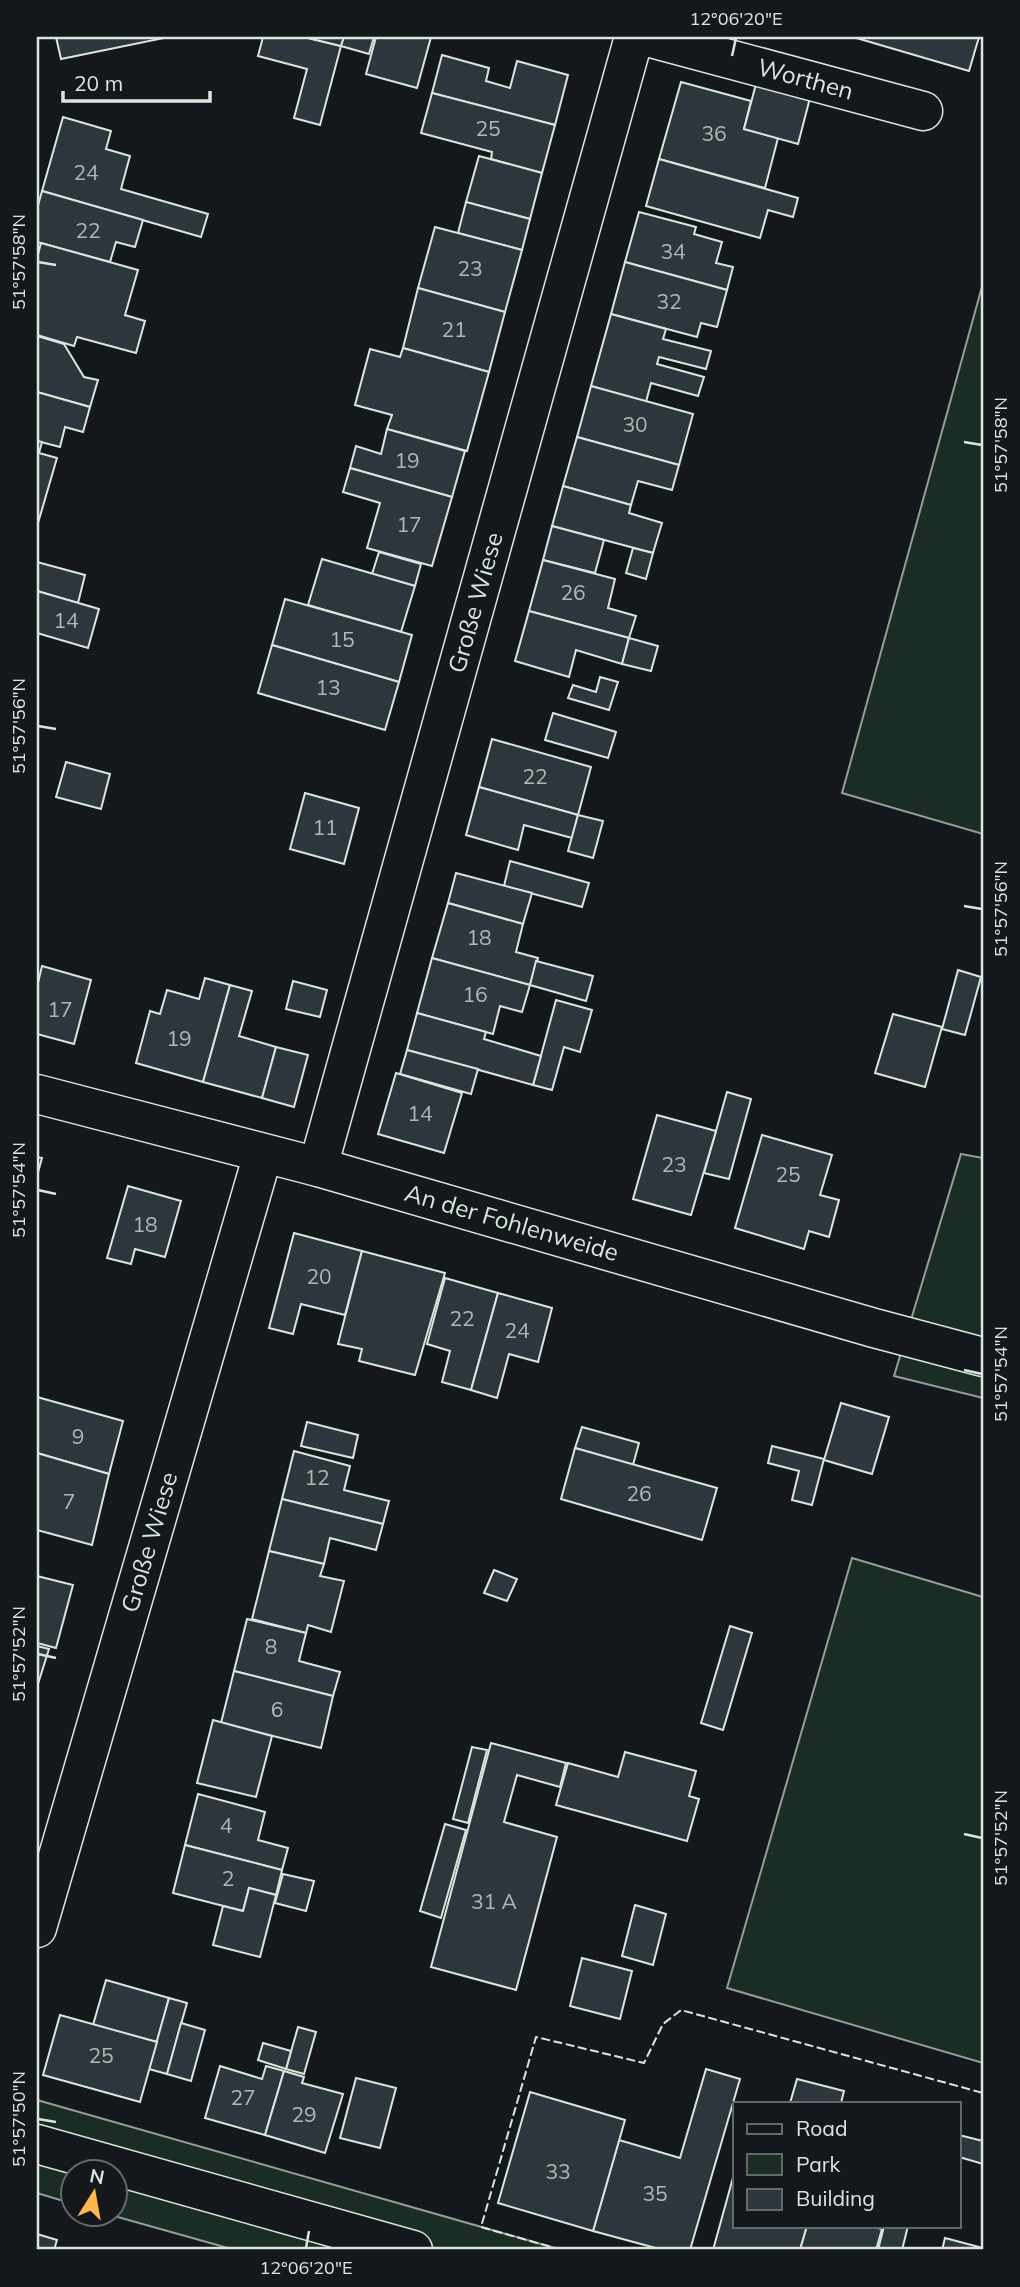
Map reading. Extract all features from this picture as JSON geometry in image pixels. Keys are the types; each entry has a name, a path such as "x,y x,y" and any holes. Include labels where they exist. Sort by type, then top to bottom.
{"street":[{"name":"Große Wiese","path":"318,1167 634,37"},
{"name":"Worthen","path":"647,37 923,111"},
{"name":"An der Fohlenweide","path":"37,1094 318,1167 983,1357"},
{"name":"Große Wiese","path":"37,1928 263,1154"},
{"path":"37,2144 413,2250"}],"green space":[{"path":"983,283 983,834 842,793"},
{"path":"961,1154 983,1158 983,1398 894,1376"},
{"path":"852,1558 983,1597 983,2063 727,1988"},
{"path":"37,2100 562,2250 235,2250 130,2220 130,2158 60,2158 60,2200 37,2193"}],"building":[{"path":"56,37 164,37 164,38 61,59"},
{"path":"263,37 304,37 341,46 320,125 294,118 307,69 258,56"},
{"path":"304,37 344,37 341,46"},
{"path":"344,37 374,37 369,54 341,46"},
{"path":"376,37 431,37 417,88 366,74"},
{"path":"853,37 979,37 969,71"},
{"path":"442,55 489,68 486,81 510,88 517,61 568,75 555,125 432,93"},
{"path":"681,82 751,101 744,129 778,138 765,188 659,159"},
{"path":"756,84 810,98 798,144 744,129"},
{"path":"432,93 555,125 542,173 491,159 492,152 421,133"},
{"path":"63,117 111,131 106,149 130,156 121,189 208,214 201,237 42,191"},
{"path":"479,156 542,173 530,219 466,202"},
{"path":"659,159 798,198 793,217 768,210 760,238 646,206"},
{"path":"42,191 143,220 135,247 116,242 110,262 37,242 37,209"},
{"path":"466,202 530,219 522,250 458,233"},
{"path":"639,212 696,227 694,234 722,242 716,263 733,267 727,290 625,262"},
{"path":"435,227 522,250 505,312 418,288"},
{"path":"41,243 138,270 125,315 145,321 136,353 77,337 74,346 37,335 37,258"},
{"path":"625,262 727,290 717,327 701,323 697,337 611,314"},
{"path":"418,288 505,312 489,372 403,348"},
{"path":"611,314 666,329 663,339 711,351 706,369 659,357 657,364 704,377 698,396 651,383 646,402 591,386"},
{"path":"37,336 64,344 84,377 98,380 90,407 37,392"},
{"path":"403,348 489,372 467,451 387,429 392,415 355,405 370,349 400,357"},
{"path":"591,386 693,414 679,465 577,437"},
{"path":"37,392 90,407 83,432 65,427 60,447 37,441"},
{"path":"387,429 465,451 452,497 350,468 356,446 381,454"},
{"path":"577,437 679,465 672,490 638,481 631,505 563,486"},
{"path":"37,441 42,442 39,453 57,458 38,523"},
{"path":"350,468 452,497 432,566 367,548 380,503 343,492"},
{"path":"563,486 631,505 629,513 662,523 653,553 552,526"},
{"path":"552,526 604,540 595,573 543,560"},
{"path":"633,548 653,553 646,579 626,573"},
{"path":"379,552 421,564 415,586 372,574"},
{"path":"322,559 415,586 401,632 308,605"},
{"path":"543,560 615,579 608,608 636,616 629,638 529,611"},
{"path":"37,562 85,575 78,603 37,591"},
{"path":"37,591 99,609 88,648 37,633"},
{"path":"285,599 412,635 399,682 272,645"},
{"path":"529,611 629,638 622,664 576,650 569,677 515,661"},
{"path":"629,638 658,646 651,671 622,664"},
{"path":"272,645 399,682 385,730 258,693"},
{"path":"600,677 618,682 609,710 568,698 573,685 596,692"},
{"path":"553,713 616,732 608,758 545,740"},
{"path":"492,739 591,767 578,815 479,787"},
{"path":"66,762 110,774 101,809 56,797"},
{"path":"479,787 578,815 572,838 524,825 518,850 466,835"},
{"path":"305,793 359,808 344,864 290,849"},
{"path":"578,815 603,821 593,858 568,851"},
{"path":"510,861 589,883 582,907 504,886"},
{"path":"456,873 532,893 523,924 448,903"},
{"path":"448,903 523,924 516,952 538,958 530,985 432,958"},
{"path":"432,958 530,985 522,1012 500,1006 493,1034 417,1013"},
{"path":"536,961 593,976 586,1001 530,985"},
{"path":"42,966 91,980 74,1044 37,1034 37,987"},
{"path":"958,970 981,977 965,1035 942,1029"},
{"path":"205,978 230,985 203,1082 136,1063 150,1011 160,1014 167,990 199,999"},
{"path":"293,981 327,990 320,1017 286,1009"},
{"path":"230,985 252,991 239,1036 276,1047 262,1098 203,1082"},
{"path":"556,1000 592,1010 580,1052 564,1047 552,1090 533,1085"},
{"path":"417,1013 486,1032 484,1039 541,1056 533,1085 407,1050"},
{"path":"893,1014 942,1027 925,1087 875,1073"},
{"path":"276,1047 308,1055 294,1107 262,1098"},
{"path":"407,1050 478,1069 471,1094 400,1074"},
{"path":"396,1073 462,1093 444,1153 378,1134"},
{"path":"727,1092 751,1099 729,1179 704,1173"},
{"path":"657,1115 716,1131 691,1215 633,1199"},
{"path":"762,1135 832,1155 820,1195 839,1200 829,1237 809,1231 804,1249 735,1228"},
{"path":"37,1157 42,1158 37,1176"},
{"path":"128,1186 181,1201 165,1257 135,1249 131,1264 107,1258"},
{"path":"294,1233 362,1251 345,1315 301,1304 293,1334 269,1328"},
{"path":"362,1251 445,1273 415,1375 359,1361 362,1349 338,1344"},
{"path":"445,1278 498,1293 471,1390 442,1382 450,1351 427,1344"},
{"path":"498,1293 552,1308 538,1362 509,1354 497,1398 471,1390"},
{"path":"37,1397 123,1421 109,1474 37,1453"},
{"path":"841,1403 889,1417 872,1474 824,1460"},
{"path":"307,1422 358,1435 353,1458 301,1446"},
{"path":"582,1427 639,1443 633,1465 575,1448"},
{"path":"772,1446 824,1459 812,1505 792,1500 799,1471 768,1463"},
{"path":"575,1448 717,1488 702,1540 561,1499"},
{"path":"294,1451 350,1466 344,1490 389,1501 383,1524 282,1499"},
{"path":"37,1453 109,1474 92,1545 37,1530"},
{"path":"282,1499 383,1524 376,1550 330,1538 324,1564 269,1551"},
{"path":"269,1551 324,1564 320,1576 344,1581 331,1632 308,1625 306,1633 252,1619"},
{"path":"494,1570 517,1579 507,1601 484,1593"},
{"path":"37,1576 73,1585 56,1648 37,1643"},
{"path":"247,1619 306,1633 299,1661 340,1672 333,1696 234,1671"},
{"path":"730,1626 752,1633 723,1730 701,1723"},
{"path":"37,1646 49,1649 37,1687"},
{"path":"234,1671 333,1696 321,1748 221,1723"},
{"path":"213,1720 272,1736 256,1797 197,1783"},
{"path":"491,1743 566,1763 560,1787 517,1775 504,1822 557,1837 516,1990 431,1967"},
{"path":"472,1747 487,1750 468,1823 453,1819"},
{"path":"625,1752 696,1771 689,1796 699,1799 687,1841 556,1805 568,1763 618,1777"},
{"path":"198,1794 265,1812 258,1840 288,1848 282,1870 185,1845"},
{"path":"445,1824 466,1830 441,1918 420,1911"},
{"path":"185,1845 282,1870 276,1895 249,1888 243,1911 173,1893"},
{"path":"283,1874 314,1881 306,1911 275,1903"},
{"path":"249,1888 276,1895 260,1957 213,1945 223,1906 243,1911"},
{"path":"635,1905 666,1914 653,1965 622,1956"},
{"path":"582,1958 632,1971 620,2019 570,2006"},
{"path":"106,1980 169,1998 157,2042 93,2025"},
{"path":"169,1998 187,2003 167,2074 149,2069"},
{"path":"60,2015 157,2042 140,2102 43,2075"},
{"path":"181,2023 205,2030 191,2081 167,2074"},
{"path":"298,2027 316,2032 304,2074 286,2069"},
{"path":"263,2043 291,2051 286,2069 258,2060"},
{"path":"220,2066 262,2079 266,2066 284,2071 265,2135 205,2118"},
{"path":"706,2069 740,2079 690,2250 663,2250 593,2231 619,2140 680,2158"},
{"path":"284,2071 304,2077 302,2083 343,2094 325,2153 265,2135"},
{"path":"356,2078 396,2088 380,2148 340,2138"},
{"path":"797,2079 844,2091 841,2102 790,2102"},
{"path":"530,2092 625,2120 593,2231 498,2203"},
{"path":"960,2135 983,2141 983,2164 960,2157"},
{"path":"733,2178 733,2228 806,2228 800,2250 713,2250"},
{"path":"806,2228 882,2229 876,2250 800,2250"},
{"path":"884,2228 908,2228 902,2250 878,2250"},
{"path":"37,2234 57,2240 54,2250 37,2250"},
{"path":"945,2238 983,2248 983,2250 942,2250"}],"fence":[{"path":"562,2250 481,2227 536,2037 644,2063 663,2024 681,2010 983,2093"}]}
